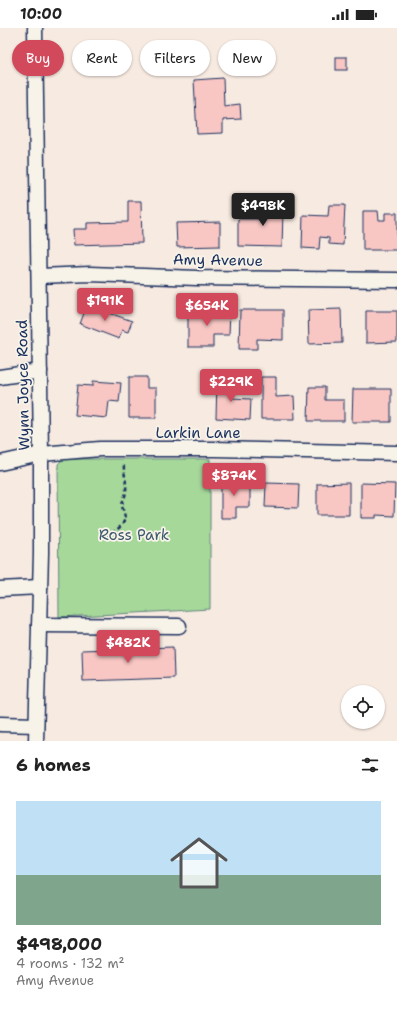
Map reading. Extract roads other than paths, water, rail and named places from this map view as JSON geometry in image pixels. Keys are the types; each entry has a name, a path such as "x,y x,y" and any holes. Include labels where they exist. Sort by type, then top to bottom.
{"street":[{"name":"Wynn Joyce Road","path":"34,28 41,454 41,553 36,741"},
{"name":"Amy Avenue","path":"38,276 90,274 197,278 397,280"},
{"path":"0,377 40,371"},
{"name":"Larkin Lane","path":"0,463 41,454 100,449 214,449 397,453"},
{"path":"0,589 40,587"},
{"path":"39,625 179,626"},
{"path":"0,724 36,725"}],"park label":[{"name":"Ross Park","path":"134,535"}]}
